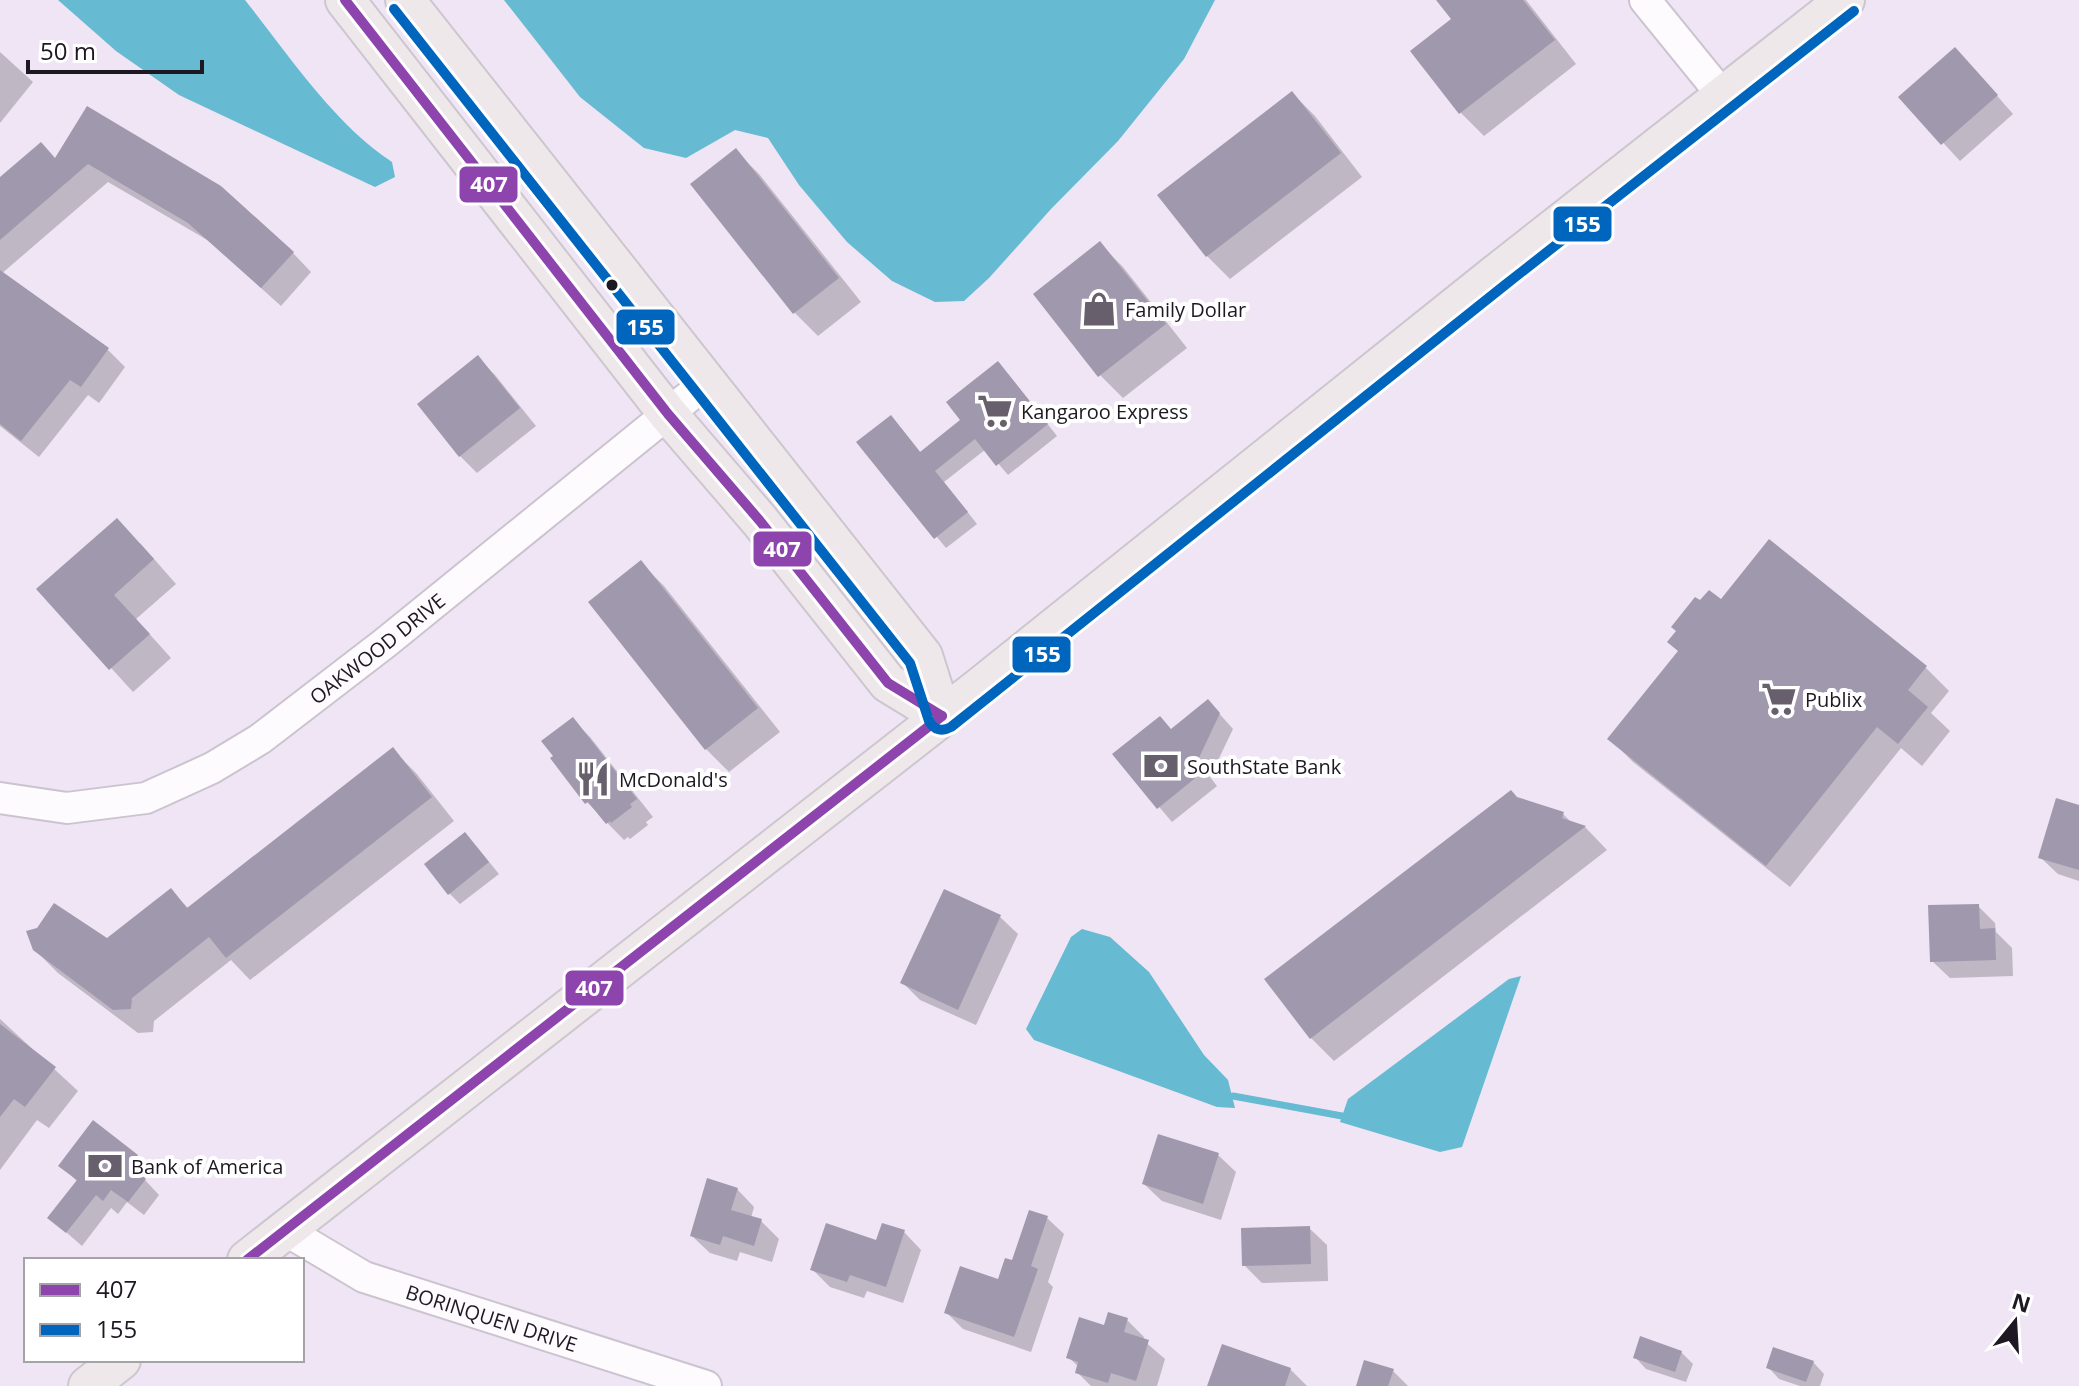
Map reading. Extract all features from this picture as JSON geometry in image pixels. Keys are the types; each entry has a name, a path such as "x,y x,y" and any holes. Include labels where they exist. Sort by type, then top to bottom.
{"main road":[{"path":"345,0 668,414 760,521 888,683 942,716"},
{"path":"405,0 923,656 942,716"},
{"path":"250,1258 942,716 1845,0"},
{"path":"88,1386 118,1362"}],"street":[{"path":"1645,0 1723,96"},
{"name":"OAKWOOD DRIVE","path":"0,798 67,808 146,798 212,768 260,739 385,643 707,382"},
{"name":"BORINQUEN DRIVE","path":"285,1230 364,1277 706,1386"}],"water":[{"path":"58,0 245,0 331,108 392,162 395,177 375,187 179,95 116,51"},
{"path":"504,0 1215,0 1184,59 1118,141 964,301 935,302 892,281 847,242 799,185 768,138 735,130 686,158 644,148 580,97"},
{"path":"1082,929 1110,937 1149,972 1204,1055 1228,1080 1235,1108 1217,1107 1034,1040 1026,1029 1071,937"},
{"path":"1521,976 1462,1147 1440,1152 1340,1122 1348,1099 1509,979"}],"building":[{"path":"1436,0 1523,0 1555,40 1459,114 1410,51 1451,19"},
{"path":"1955,47 1998,95 1941,145 1898,97"},
{"path":"1292,91 1341,153 1206,257 1157,195"},
{"path":"87,106 221,186 294,252 261,288 188,223 88,164 0,240 0,177 41,142 55,158"},
{"path":"736,148 839,278 793,314 690,184"},
{"name":"Family Dollar","path":"1100,241 1166,324 1098,377 1033,294"},
{"path":"0,270 109,348 81,387 70,380 21,441 0,424"},
{"path":"478,355 520,408 459,457 417,404"},
{"path":"998,361 1048,424 996,466 975,439 935,471 968,512 934,539 856,442 891,415 920,452 960,420 946,402"},
{"path":"117,518 154,559 114,595 150,634 109,670 36,589"},
{"name":"Publix","path":"1769,539 1927,666 1908,690 1928,707 1898,744 1877,727 1766,866 1607,739 1678,651 1667,642 1676,631 1671,627 1695,597 1700,600 1709,590 1721,599"},
{"path":"641,560 758,708 705,750 588,602"},
{"name":"SouthState Bank","path":"1208,699 1220,713 1197,762 1204,771 1157,809 1112,754 1160,716 1171,729"},
{"name":"McDonald's","path":"573,717 637,799 630,804 632,807 611,823 606,824 588,802 585,804 541,741"},
{"path":"393,747 432,797 226,958 209,937 132,998 131,1009 113,1010 33,950 26,931 37,928 54,903 107,938 171,888 187,908"},
{"path":"1511,790 1517,797 1564,812 1562,818 1586,826 1310,1039 1264,979"},
{"path":"2056,798 2079,805 2079,870 2038,858"},
{"path":"465,832 489,862 448,895 424,864"},
{"path":"944,889 1001,915 958,1010 900,983"},
{"path":"1979,904 1980,929 1995,928 1996,960 1930,962 1928,905"},
{"path":"0,1024 56,1067 25,1107 14,1099 0,1117"},
{"path":"93,1120 138,1155 129,1166 146,1179 128,1202 111,1190 103,1201 96,1195 66,1233 47,1218 77,1180 58,1166"},
{"path":"1158,1134 1219,1153 1203,1204 1142,1184"},
{"path":"707,1178 738,1188 731,1210 762,1219 754,1246 723,1236 720,1245 690,1236"},
{"path":"1029,1210 1048,1216 1031,1266 1038,1269 1014,1337 944,1313 960,1266 998,1279 1005,1258 1012,1260"},
{"path":"826,1223 876,1240 882,1223 905,1230 886,1287 850,1275 847,1282 810,1270"},
{"path":"1310,1226 1311,1264 1242,1266 1241,1228"},
{"path":"1108,1312 1128,1318 1124,1332 1149,1340 1136,1381 1111,1373 1108,1383 1075,1373 1078,1362 1066,1358 1079,1317 1104,1325"},
{"path":"1640,1336 1682,1351 1675,1372 1633,1358"},
{"path":"1222,1344 1291,1368 1285,1386 1207,1386"},
{"path":"1773,1347 1814,1361 1806,1382 1766,1368"},
{"path":"1364,1360 1394,1369 1388,1386 1356,1386"}],"waterway":[{"path":"1233,1096 1342,1116"}],"transit line":[{"name":"407","path":"345,0 668,414 760,521 888,683 942,716"},
{"name":"155","path":"394,9 910,663 929,721 941,730 951,727 1854,11"},
{"name":"407","path":"250,1258 942,716"}],"place":[{"name":"Family Dollar","path":"1099,309"},
{"name":"Kangaroo Express","path":"995,411"},
{"name":"Publix","path":"1779,699"},
{"name":"SouthState Bank","path":"1161,766"},
{"name":"McDonald's","path":"593,779"},
{"name":"Bank of America","path":"105,1166"}]}
